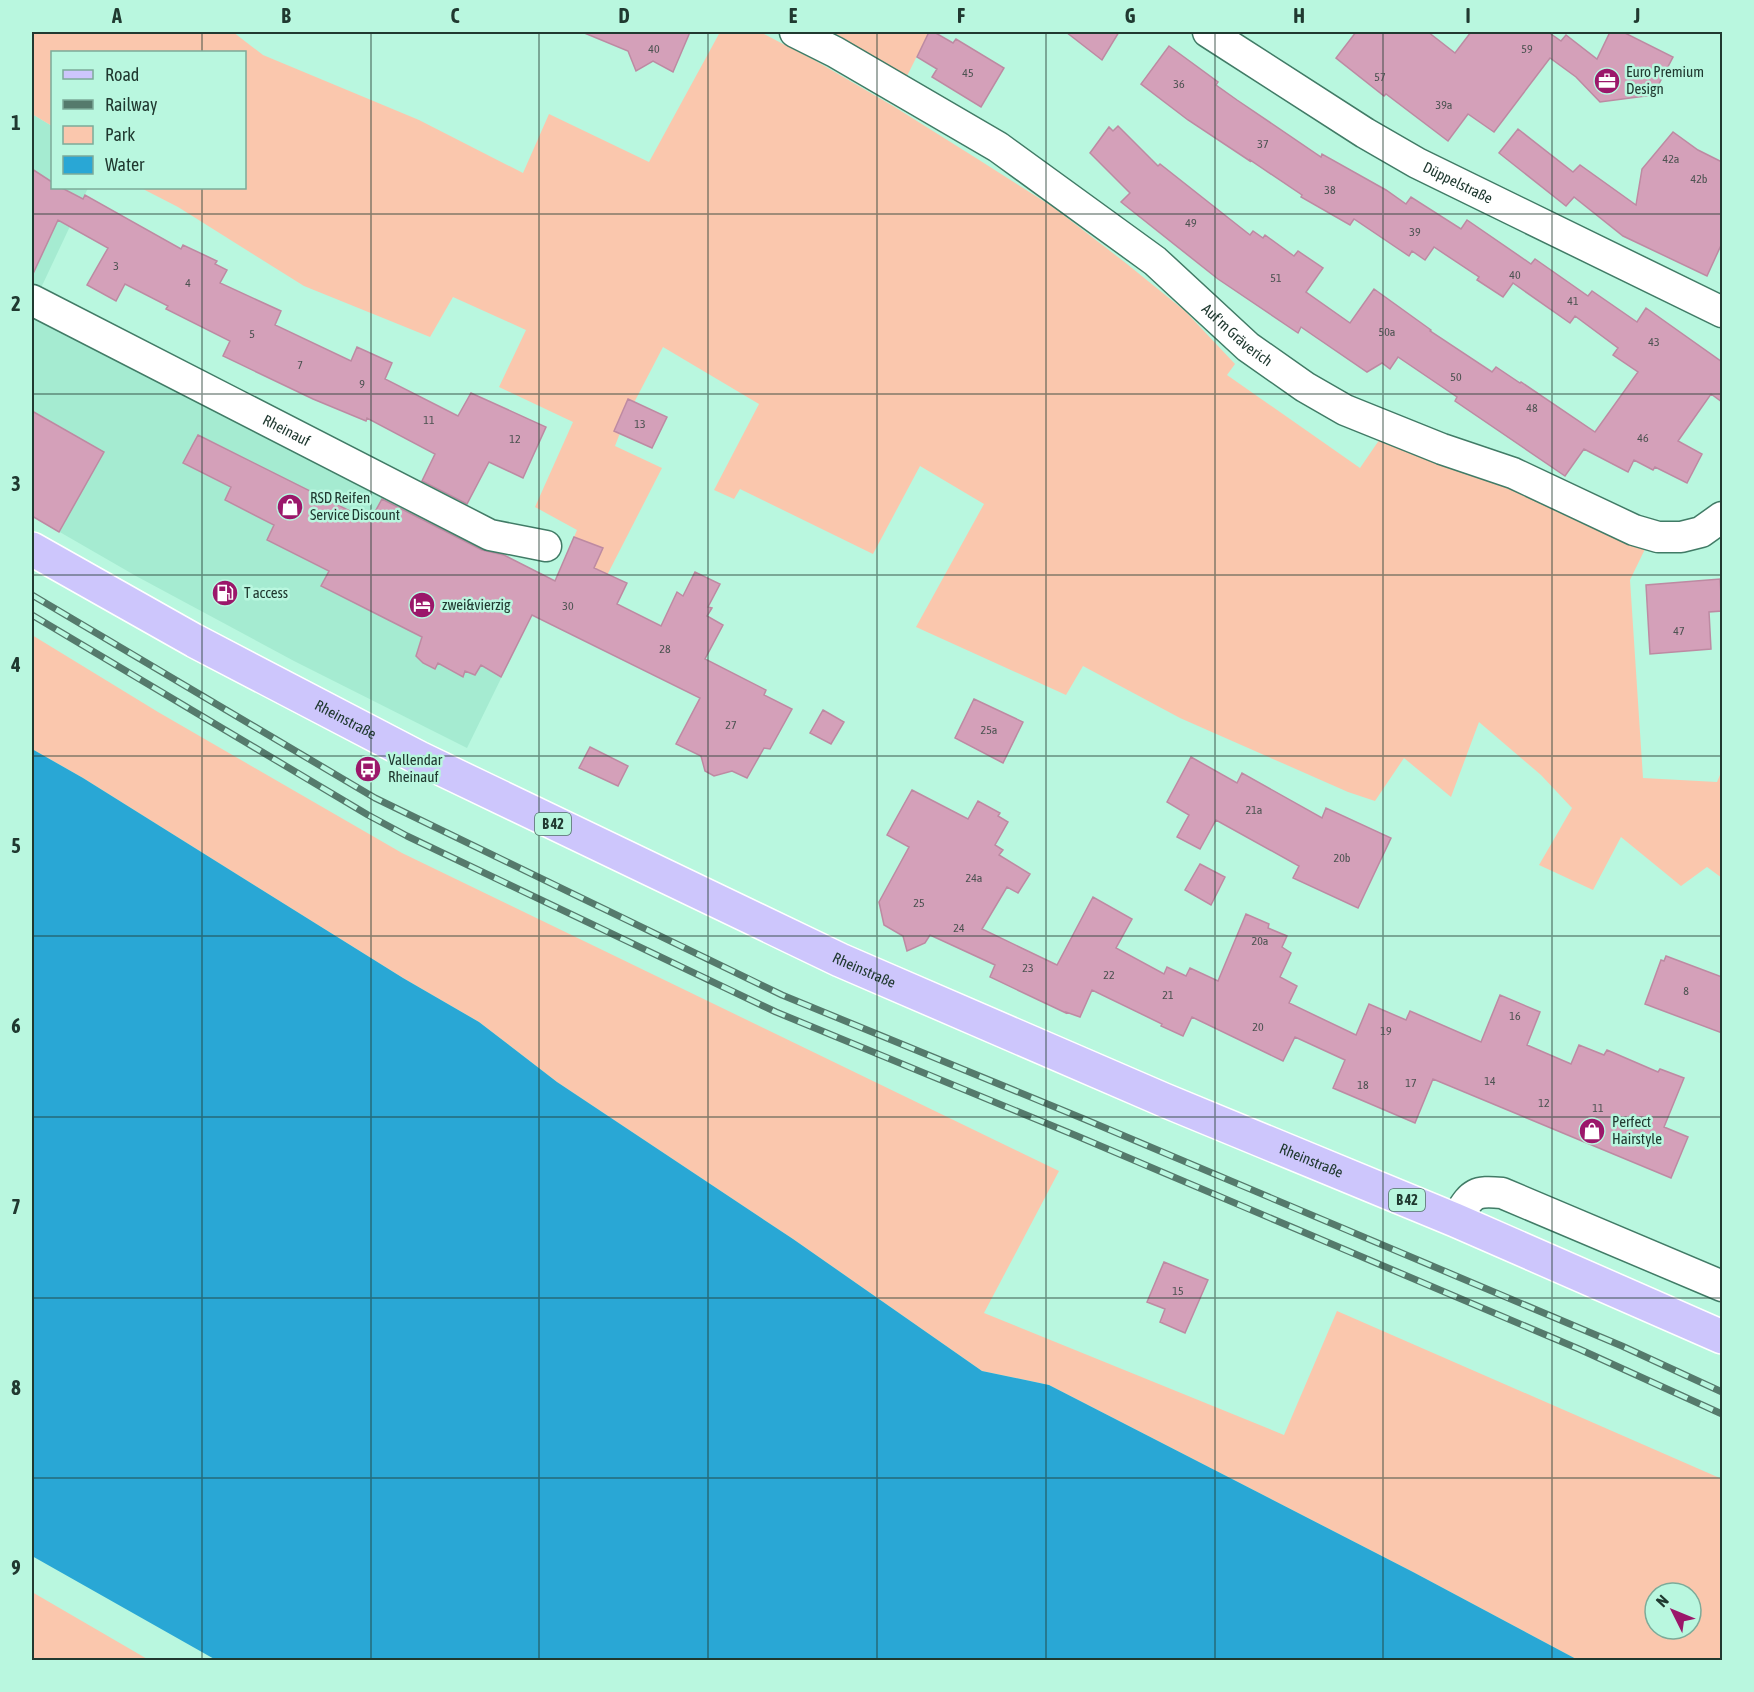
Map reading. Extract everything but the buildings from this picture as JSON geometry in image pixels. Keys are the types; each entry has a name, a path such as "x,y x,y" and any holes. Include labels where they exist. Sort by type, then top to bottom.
{"main road":[{"name":"Rheinstraße","path":"32,549 204,646 419,758 840,960 1089,1068 1455,1220 1722,1337"}],"street":[{"name":"Auf'm Gräverich","path":"795,32 835,52 998,147 1155,261 1248,347 1305,387 1345,410 1442,449 1513,473 1634,530 1658,537 1681,537 1701,532 1722,518"},
{"name":"Düppelstraße","path":"1208,32 1356,128 1417,163 1722,312"},
{"name":"Rheinauf","path":"32,300 490,535 546,546"},
{"path":"1455,1220 1470,1198 1476,1194 1483,1191 1502,1193 1722,1286"}],"shaded area":[{"path":"32,114 51,125 51,189 88,189 40,290 32,286"},
{"path":"32,314 550,578 467,748 294,661 136,576 32,516"}],"green space":[{"path":"32,32 233,32 263,55 419,120 523,173 549,114 649,162 720,32 760,32 816,61 893,106 1053,207 1185,311 1235,364 1227,375 1360,468 1384,433 1492,479 1610,536 1646,547 1630,580 1643,778 1717,782 1722,770 1722,878 1707,867 1681,886 1621,837 1593,890 1539,865 1572,808 1541,775 1479,722 1451,797 1404,758 1375,801 1348,792 1180,718 1083,666 1066,695 916,627 984,504 920,466 873,554 740,489 734,499 714,490 759,404 663,347 625,420 615,446 662,468 601,587 561,568 577,530 535,507 573,422 499,387 526,330 453,297 430,337 304,286 178,207 143,189 246,189 246,51 51,51 51,125 32,114"},
{"path":"827,32 929,32 906,78"},
{"path":"32,635 158,712 402,853 1059,1171 984,1313 1284,1435 1337,1311 1722,1479 1722,1660 1578,1660 1413,1572 1049,1385 982,1371 793,1239 557,1082 479,1022 403,978 83,778 32,749"},
{"path":"32,1592 149,1660 32,1660"}],"water":[{"path":"32,749 83,778 403,978 479,1022 557,1082 793,1239 982,1371 1049,1385 1413,1572 1578,1660 216,1660 32,1556"}],"railway":[{"path":"32,595 375,798 782,995 1084,1119 1622,1346 1722,1392"},
{"path":"32,615 407,836 776,1012 1077,1136 1579,1349 1722,1414"}],"place":[{"name":"Euro Premium Design","path":"1607,81"},
{"name":"RSD Reifen Service Discount","path":"290,507"},
{"name":"T access","path":"225,593"},
{"name":"zwei&vierzig","path":"422,605"},
{"name":"Vallendar Rheinauf","path":"368,769"},
{"name":"Perfect Hairstyle","path":"1592,1131"}]}
